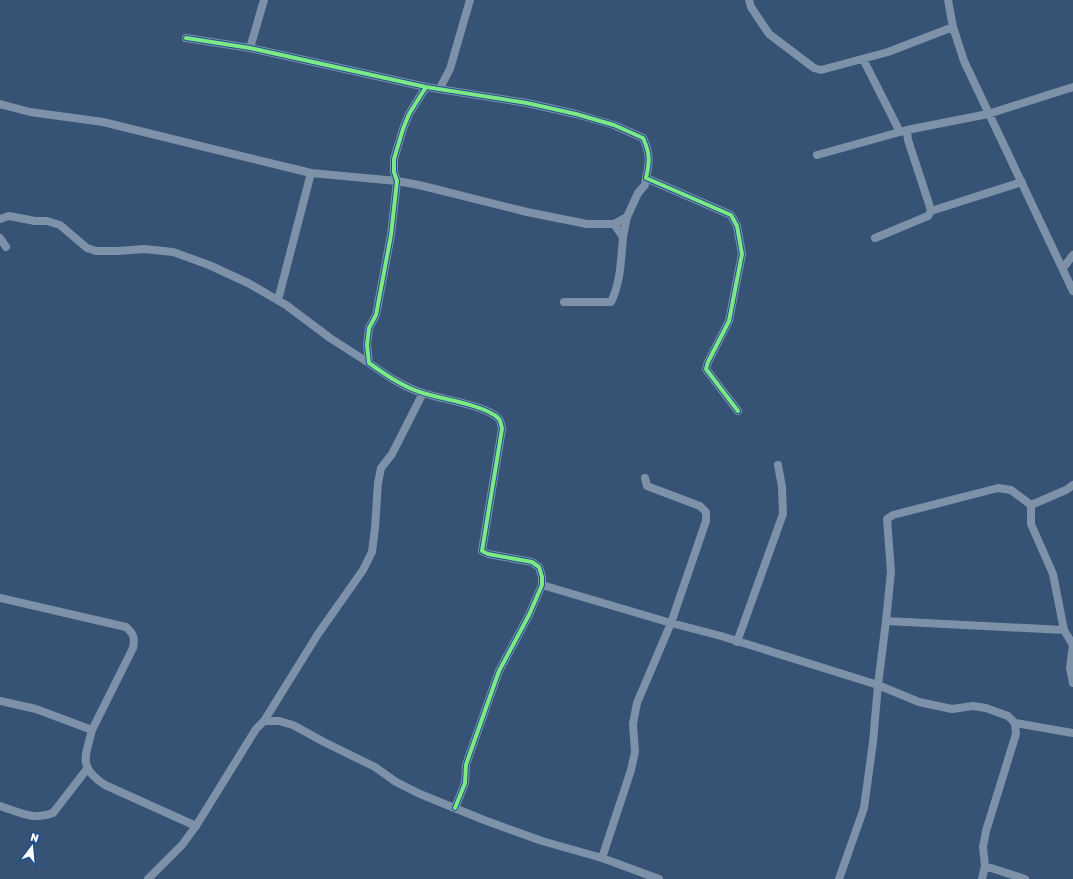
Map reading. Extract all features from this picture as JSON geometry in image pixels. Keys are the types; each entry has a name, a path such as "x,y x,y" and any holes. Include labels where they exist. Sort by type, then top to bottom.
{"street":[{"path":"250,48 264,0"},
{"path":"440,88 450,69 470,0"},
{"path":"748,0 751,8 769,34 814,68 821,70 888,52 953,27"},
{"path":"948,0 953,27 964,61 1073,291"},
{"path":"186,38 250,48 426,87 440,88 527,103 576,114 614,125 643,138 649,149 649,164 645,185 638,193 627,217 620,267 614,296 611,302 564,302"},
{"path":"863,59 908,140 931,211"},
{"path":"369,363 367,346 369,328 376,315 389,250 397,181 394,172 394,160 409,114 426,87"},
{"path":"816,155 903,131 988,114 1073,87"},
{"path":"0,104 30,112 103,122 311,173 397,181 527,212 587,224 614,224 627,217"},
{"path":"278,300 311,173"},
{"path":"646,178 730,214 737,226 742,254 729,321 708,362 706,369 738,411"},
{"path":"875,238 928,216 931,211 1022,182"},
{"path":"0,219 9,216 35,221 47,221 60,225 87,248 96,251 144,249 173,252 209,265 248,283 278,300 330,338 398,383 423,393 492,413 500,419 502,429 482,551 488,554 532,562 539,567 542,577 542,585 530,614 498,671 466,765 465,783 455,808"},
{"path":"614,224 623,237"},
{"path":"0,238 6,247"},
{"path":"1062,268 1073,255"},
{"path":"148,879 182,845 196,826 256,729 264,721 318,634 363,570 372,552 378,483 381,468 392,454 423,393"},
{"path":"737,642 783,514 782,487 778,465"},
{"path":"602,858 631,770 635,752 633,724 637,703 670,623 706,521 706,512 700,506 647,486 645,478"},
{"path":"1030,505 1066,490 1073,485"},
{"path":"839,879 864,808 892,572 887,519 892,515 998,488 1011,490 1030,505 1031,524 1053,574 1064,630 1073,645 1070,668 1073,683"},
{"path":"542,585 670,623 722,636 737,642 878,685 919,702 952,710 973,706 986,708 1008,716 1015,723 1073,733"},
{"path":"0,598 126,627 133,633 135,639 133,648 92,730 85,759 87,769 94,778 105,785 196,826"},
{"path":"886,621 1064,630"},
{"path":"0,701 36,709 92,730"},
{"path":"264,721 278,721 293,725 376,767 396,782 455,808 542,841 602,858 659,879"},
{"path":"982,879 985,866 984,847 986,831 1016,734 1015,723"},
{"path":"0,806 34,817 49,815 53,813 87,769"},
{"path":"985,866 1025,879"}],"cycle path":[{"path":"186,38 250,48 426,87 527,103 576,114 614,125 643,138 649,157 646,178 731,215 737,226 742,254 729,321 708,362 706,369 738,411"},
{"path":"426,87 409,114 394,159 394,172 397,181 391,235 376,315 369,328 367,345 369,363 402,384 431,395 483,409 492,413 499,419 502,429 482,551 488,554 532,562 539,567 542,577 542,585 529,615 499,671 466,765 465,783 455,808"}]}
